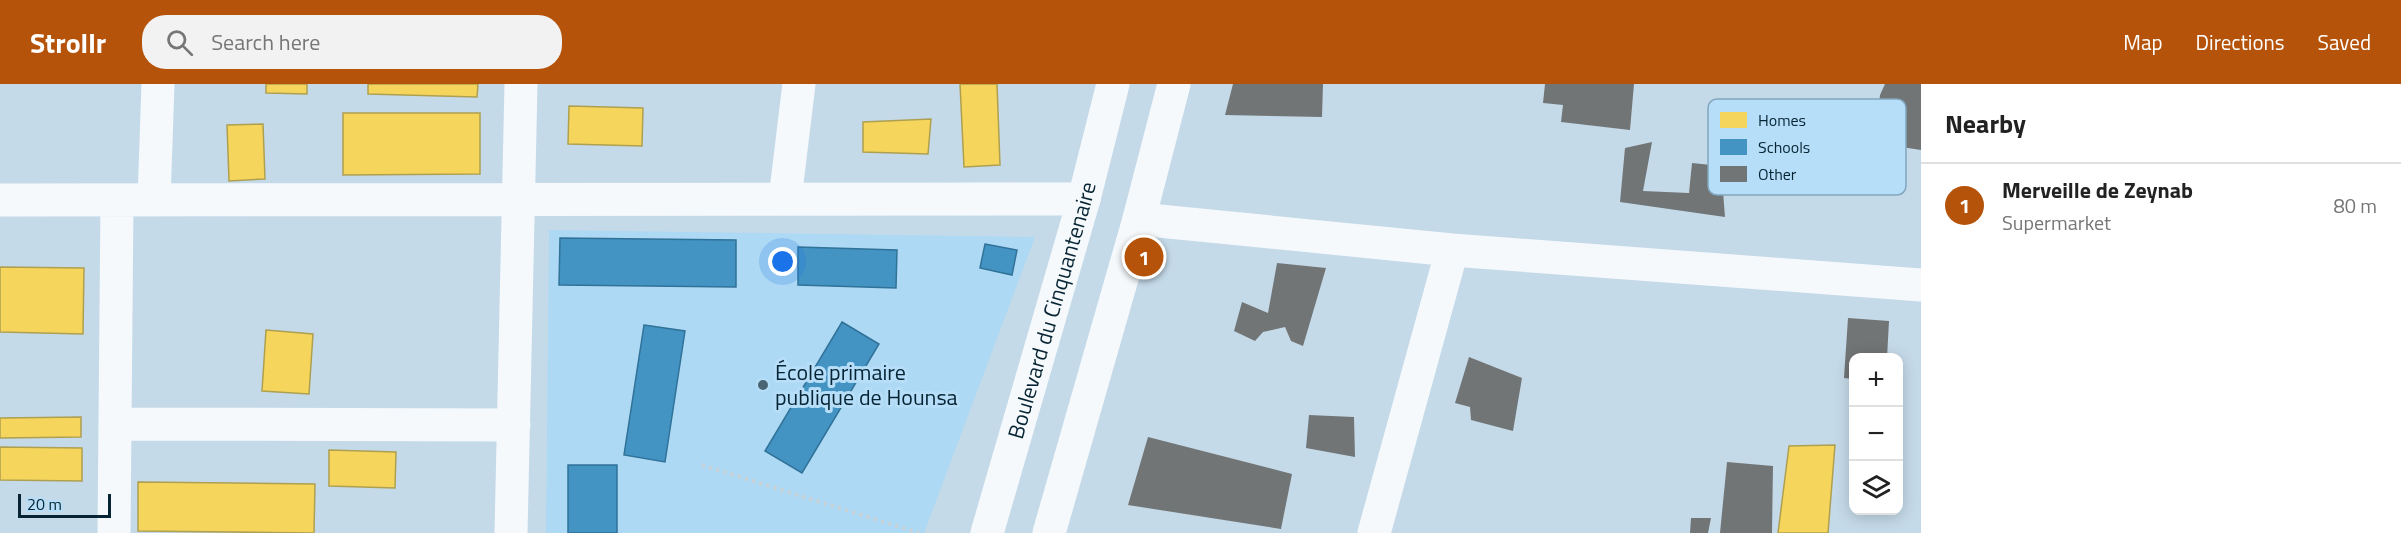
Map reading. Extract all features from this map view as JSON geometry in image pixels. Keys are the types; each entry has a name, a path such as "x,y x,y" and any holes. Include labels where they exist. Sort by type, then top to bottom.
{"street":[{"path":"154,200 158,84"},
{"path":"511,533 521,84"},
{"path":"785,199 799,84"},
{"name":"Boulevard du Cinquantenaire","path":"987,533 1083,199 1113,84"},
{"path":"1049,533 1174,84"},
{"path":"0,200 1083,199"},
{"path":"114,533 117,200"},
{"path":"1138,219 1452,250 1921,285"},
{"path":"1374,533 1452,250"},
{"path":"115,424 514,425"}],"path":[{"path":"702,465 919,533"}],"shaded area":[{"name":"École primaire publique de Hounsa","path":"549,230 1035,237 924,533 546,533"}],"building: Homes":[{"path":"266,84 307,84 307,94 266,93"},
{"path":"368,84 478,84 477,97 368,94"},
{"path":"960,84 997,84 1000,165 964,167"},
{"path":"569,106 643,108 642,146 568,144"},
{"path":"343,113 480,113 480,174 343,175"},
{"path":"931,119 928,154 863,152 863,122"},
{"path":"263,124 265,179 229,181 227,125"},
{"path":"0,267 84,268 83,334 0,332"},
{"path":"266,330 313,334 309,394 262,391"},
{"path":"81,417 81,437 0,438 0,418"},
{"path":"1835,445 1828,533 1778,533 1789,446"},
{"path":"0,447 82,448 82,481 0,480"},
{"path":"329,450 396,452 395,488 329,486"},
{"path":"138,482 315,484 314,533 138,531"}],"building: Schools":[{"path":"560,238 736,240 736,287 559,285"},
{"path":"985,244 1017,250 1012,275 980,268"},
{"path":"798,247 897,250 896,288 798,285"},
{"path":"842,322 879,344 802,473 765,451"},
{"path":"644,325 685,331 665,462 624,455"},
{"path":"568,465 617,465 617,533 568,533"}],"building: Other":[{"path":"1233,84 1323,84 1322,117 1225,115"},
{"path":"1545,84 1634,84 1630,130 1561,122 1563,105 1543,103"},
{"path":"1885,84 1921,84 1921,150 1906,148 1906,99 1880,99"},
{"path":"1652,142 1643,191 1689,193 1692,163 1708,165 1708,195 1723,195 1725,217 1620,202 1625,148"},
{"path":"1277,263 1326,268 1303,346 1291,341 1285,327 1263,332 1255,341 1234,331 1242,302 1268,313"},
{"path":"1848,318 1889,321 1887,353 1849,353 1849,378 1844,378"},
{"path":"1469,357 1522,378 1513,431 1471,420 1470,407 1455,403"},
{"path":"1309,415 1354,417 1355,457 1306,448"},
{"path":"1148,437 1292,474 1281,529 1128,505"},
{"path":"1727,462 1773,466 1772,533 1720,533"},
{"path":"1691,518 1711,518 1708,533 1690,533"}],"place":[{"name":"Merveille de Zeynab","path":"1144,257"},
{"name":"École primaire publique de Hounsa","path":"763,385"}]}
